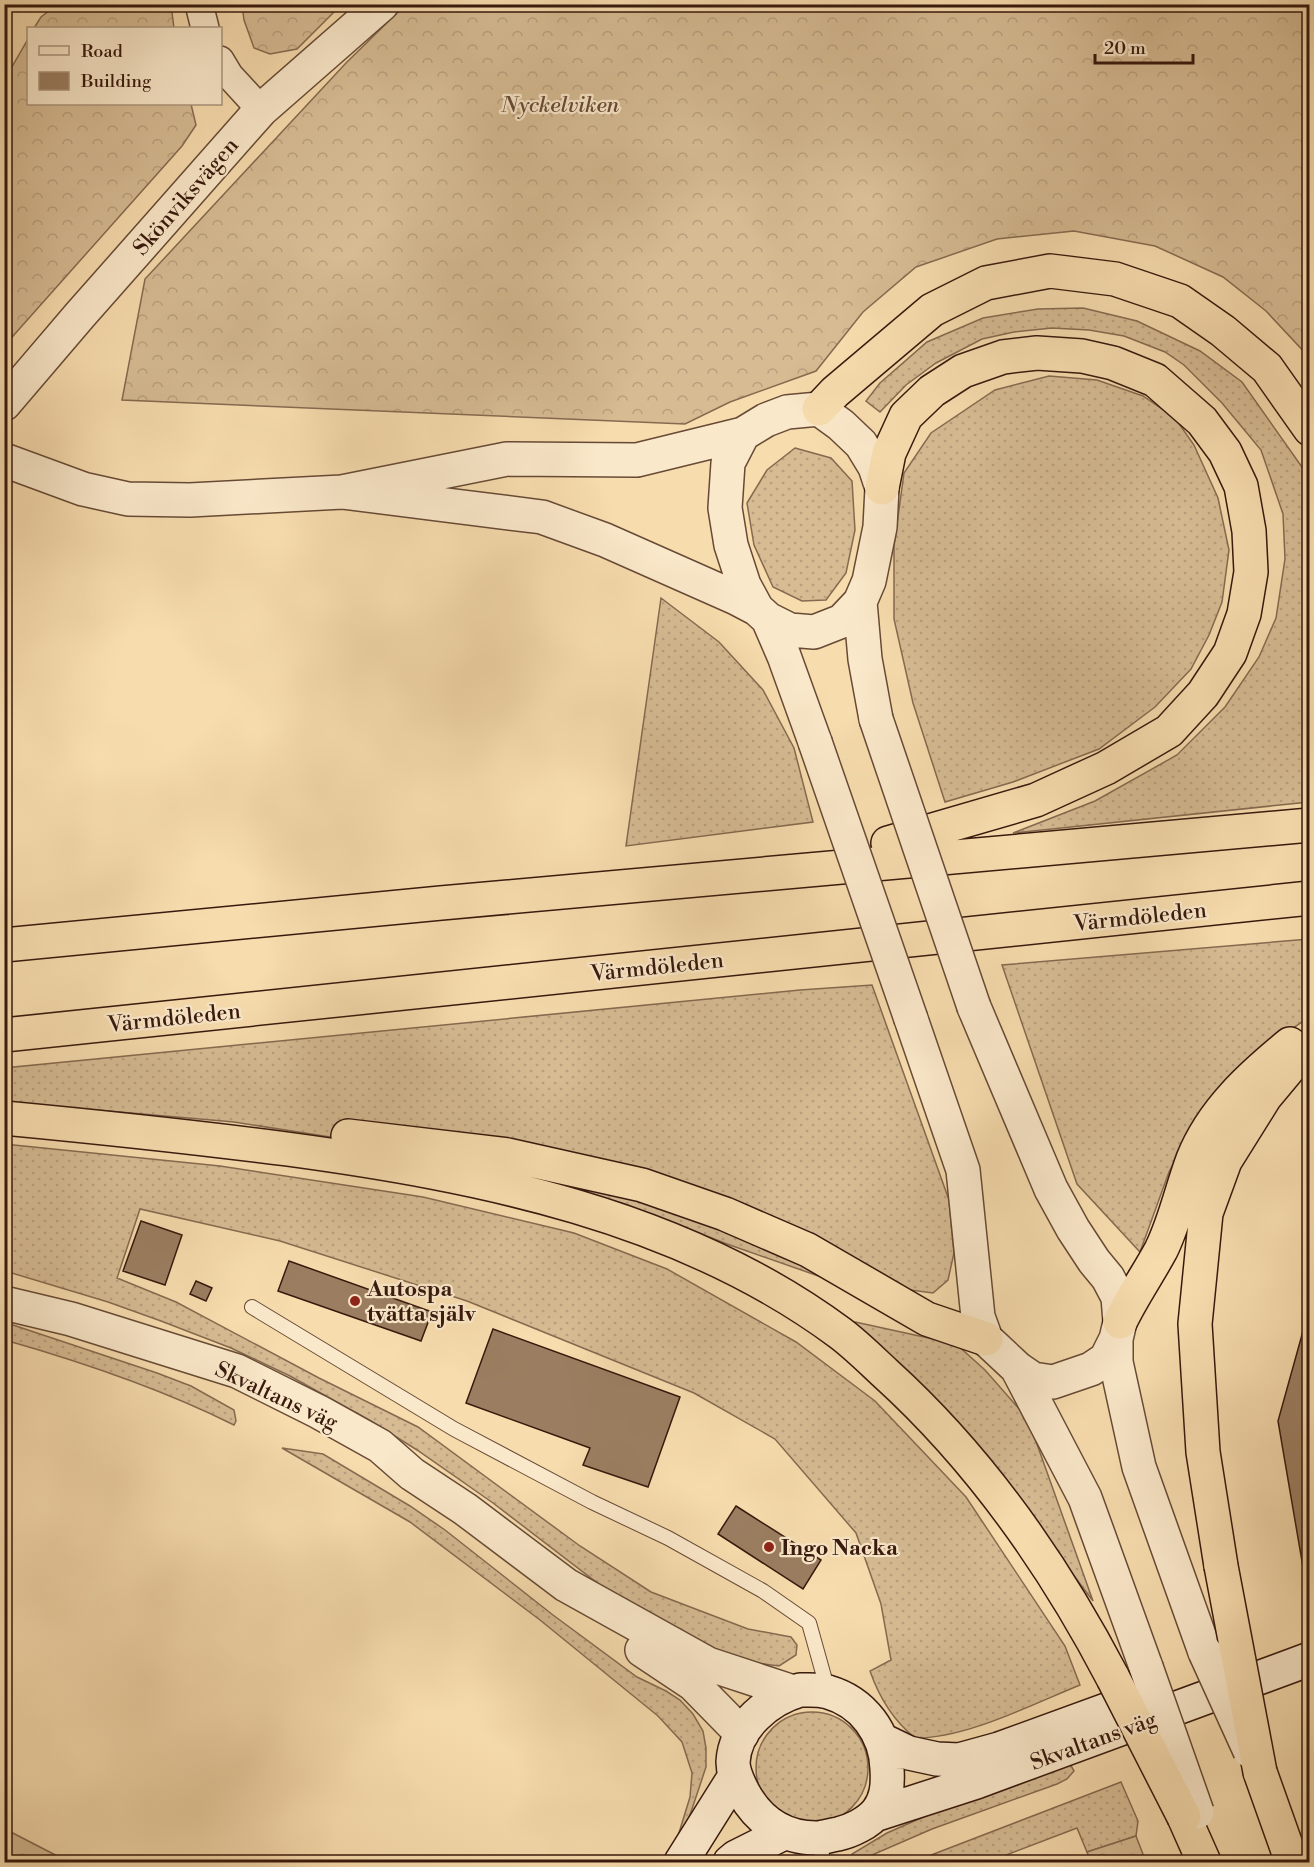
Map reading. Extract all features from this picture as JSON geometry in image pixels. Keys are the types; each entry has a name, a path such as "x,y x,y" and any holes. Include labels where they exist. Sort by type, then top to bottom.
{"highway":[{"path":"819,410 835,392 932,310 986,283 1050,271 1115,279 1180,301 1223,331 1267,369 1310,429"},
{"path":"788,871 1036,800 1106,768 1169,731 1203,694 1230,653 1244,614 1251,572 1249,531 1241,486 1226,452 1202,421 1155,380 1113,363 1082,356 1037,353 1003,357 963,370 932,391 906,416 889,453 882,488"},
{"path":"4,945 788,871 1310,825"},
{"name":"Värmdöleden","path":"4,1035 1310,898"},
{"path":"1118,1330 1136,1290 1161,1249 1194,1156 1215,1118 1252,1075 1298,1037 1310,1032"},
{"path":"1292,1863 1260,1772 1221,1566 1203,1452 1195,1324 1206,1213 1225,1161 1264,1097 1295,1061 1310,1049"},
{"path":"4,1118 170,1133 379,1162 499,1186 609,1216 689,1247 731,1267 786,1298 842,1334 913,1399 982,1473 1039,1552 1089,1632 1190,1814 1204,1863"},
{"path":"170,1133 322,1132 508,1155 642,1185 725,1214 797,1246 927,1319 986,1339"}],"street":[{"path":"199,4 205,27"},
{"name":"Skönviksvägen","path":"4,404 261,110 382,4"},
{"path":"222,63 229,75 261,110"},
{"path":"4,460 83,489 128,498 190,500 342,492 507,459 637,460 743,434 766,420 787,412 819,410 841,425 861,444 875,467 882,488 880,527 869,581 860,602 842,621 814,632 790,630 715,588 605,540 542,517 342,492"},
{"path":"743,434 728,463 725,508 734,555 744,585 784,656 963,1170 978,1317 986,1339 1017,1368 1033,1379 1053,1382 1091,1368 1106,1359 1118,1330"},
{"path":"860,602 865,659 876,719 974,1007 1051,1189 1073,1229 1108,1278 1118,1297 1116,1362 1139,1467 1205,1652 1260,1772"},
{"name":"Skvaltans väg","path":"4,1303 71,1319 237,1371 380,1446 412,1474 465,1509 566,1585 613,1631 693,1684 742,1734"},
{"path":"1017,1368 1085,1498 1146,1667 1190,1814 1212,1863"},
{"name":"Skvaltans väg","path":"566,1585 708,1664 793,1692"},
{"name":"Skvaltans väg","path":"882,1740 909,1753 937,1759 960,1760 999,1749 1310,1636"},
{"name":"Skvaltans väg","path":"874,1815 976,1782 1310,1659"},
{"name":"Skvaltans väg","path":"800,1690 828,1692 863,1712 873,1722 882,1740 887,1766 886,1795 874,1815 865,1823 843,1833 820,1850 784,1833 757,1813 735,1776 733,1763 735,1748 742,1734 760,1711 770,1703 800,1690"},
{"path":"681,1863 735,1776"},
{"path":"730,1863 736,1857 784,1833"}],"lane":[{"path":"252,1307 454,1429 592,1502 668,1538 762,1591 809,1623 828,1692"}],"green space":[{"path":"58,4 171,5 174,27 35,27 41,17"},
{"path":"242,4 341,5 297,49 270,54 254,48 244,20"},
{"name":"Nyckelviken","path":"409,5 1309,5 1309,357 1266,311 1223,277 1155,246 1074,231 997,239 916,267 863,312 816,371 730,402 685,424 122,400 145,279 346,63 397,13"},
{"path":"27,41 27,105 191,105 196,125 182,146 5,345 5,79"},
{"path":"1083,308 1137,321 1200,351 1242,382 1309,477 1309,802 1013,833 1095,801 1177,755 1225,707 1259,657 1276,618 1285,559 1283,514 1261,450 1222,403 1184,365 1165,352 1124,336 1089,330 1052,328 1014,332 982,339 936,363 906,385 880,412 866,401 880,383 927,342 983,318 1038,309"},
{"path":"1049,376 1097,380 1143,396 1175,418 1194,445 1218,498 1229,550 1222,602 1209,635 1191,669 1155,707 1099,749 1013,782 945,802 913,703 894,619 894,546 904,473 931,433 995,390"},
{"path":"795,448 831,458 852,481 855,530 846,573 826,600 802,601 773,587 754,545 747,503 767,470"},
{"path":"661,598 719,642 763,690 794,748 813,822 626,846"},
{"path":"1309,939 1309,1017 1250,1058 1203,1108 1169,1172 1140,1252 1077,1184 1002,965"},
{"path":"872,985 949,1200 954,1253 948,1280 933,1293 827,1279 727,1244 622,1203 432,1153 234,1122 5,1102 4,1068 800,990"},
{"path":"4,1144 220,1166 423,1197 574,1233 667,1269 796,1342 875,1401 966,1497 1065,1646 1080,1685 977,1727 935,1737 915,1738 888,1708 870,1671 891,1660 881,1604 856,1533 775,1439 694,1393 467,1301 280,1241 140,1209 117,1278 176,1302 319,1378 418,1427 580,1546 651,1592 748,1629 791,1637 797,1645 796,1655 779,1666 748,1662 707,1650 621,1601 493,1503 417,1450 371,1421 290,1376 231,1348 161,1321 108,1302 5,1271"},
{"path":"846,1320 956,1344 985,1370 1028,1419 1093,1601 967,1434"},
{"path":"4,1322 191,1386 234,1410 236,1421 234,1425 121,1377 5,1340"},
{"path":"282,1448 323,1454 410,1506 445,1530 553,1615 637,1677 680,1700 693,1714 703,1731 706,1767 688,1821 678,1836 690,1797 692,1773 682,1742 658,1716 540,1620 410,1522"},
{"path":"812,1712 833,1717 851,1729 863,1747 868,1768 863,1789 851,1807 833,1819 812,1824 791,1819 773,1807 761,1789 756,1768 761,1747 773,1729 791,1717"},
{"path":"1069,1762 1074,1771 1067,1779 1057,1784 932,1829 856,1862 849,1862 852,1854 887,1833 937,1811"},
{"path":"1121,1782 1138,1821 1136,1836 1087,1852 1077,1828 988,1862 913,1862"},
{"path":"5,1829 69,1862 5,1862"},
{"path":"1136,1836 1146,1862 1091,1862 1087,1852"}],"building":[{"path":"141,1221 182,1235 165,1285 123,1271"},
{"name":"Autospa tvätta själv","path":"289,1261 432,1312 421,1341 278,1291"},
{"path":"196,1281 212,1288 206,1301 190,1294"},
{"path":"1310,1306 1310,1572 1304,1573 1278,1421"},
{"path":"493,1329 680,1397 648,1487 583,1465 590,1448 466,1403"},
{"name":"Ingo Nacka","path":"736,1506 821,1560 803,1589 718,1534"}],"place":[{"name":"Autospa tvätta själv","path":"355,1301"},
{"name":"Ingo Nacka","path":"769,1547"}]}
